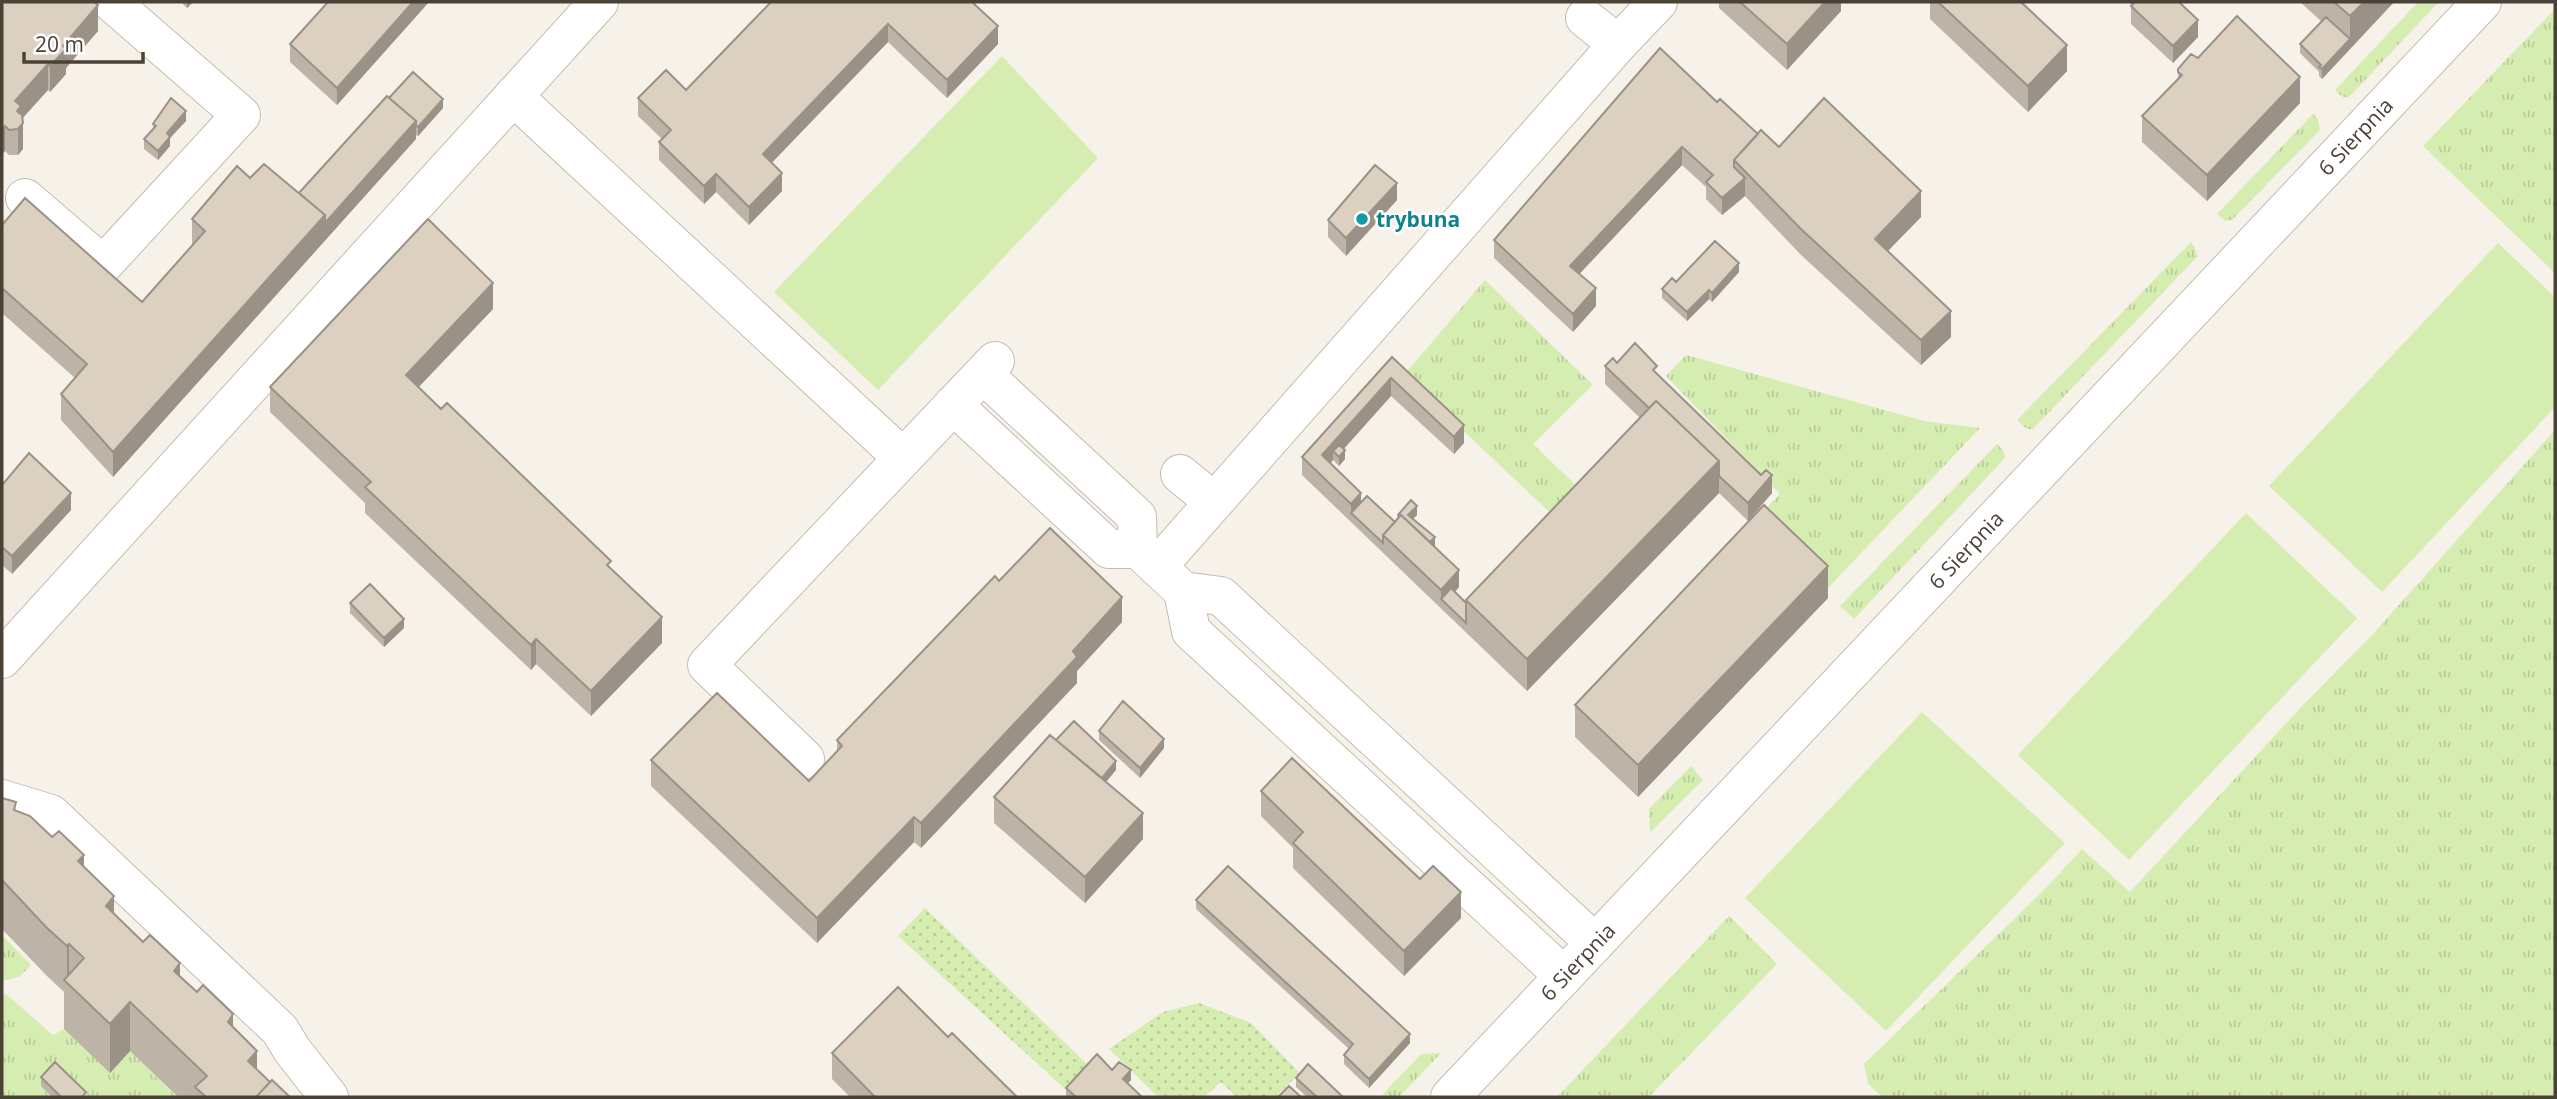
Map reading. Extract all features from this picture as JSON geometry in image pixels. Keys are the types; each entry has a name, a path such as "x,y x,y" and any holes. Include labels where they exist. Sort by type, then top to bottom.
{"street":[{"path":"25,198 103,265 240,115 111,2"},
{"path":"2,659 599,2"},
{"path":"1159,569 1214,502 1658,2"},
{"name":"6 Sierpnia","path":"1450,1097 2482,2"},
{"path":"1585,18 1618,44"},
{"path":"513,96 903,458"},
{"path":"805,760 707,664 989,367 1137,517 1159,569 1191,631 1564,976"},
{"path":"953,405 1108,549 1222,596 1595,943"},
{"path":"1180,474 1214,502"},
{"path":"2,799 51,814 280,1030 292,1050 329,1097"}],"green space":[{"path":"2418,2 2439,2 2348,98 2341,96 2335,90"},
{"path":"2555,9 2555,273 2423,146"},
{"path":"1002,56 1098,158 878,390 774,292"},
{"path":"2313,114 2318,119 2320,130 2232,220 2225,221 2217,214"},
{"path":"2191,242 2197,257 2033,429 2027,429 2017,420"},
{"path":"2498,243 2555,297 2555,407 2382,592 2269,486"},
{"path":"1485,280 1593,385 1533,444 1586,495 1560,522 1404,375"},
{"path":"1686,355 1924,421 1980,428 1827,589 1755,520 1780,494 1666,376"},
{"path":"2555,430 2555,1097 1882,1097 1868,1084 1864,1064 2044,890 2082,849 2130,892 2304,704 2373,634"},
{"path":"1997,444 2003,450 2005,458 1854,619 1840,606"},
{"path":"2246,513 2357,618 2129,860 2018,755"},
{"path":"1922,712 2065,843 1886,1031 1745,898"},
{"path":"1691,766 1703,780 1650,833 1649,809"},
{"path":"925,908 1089,1066 1065,1089 898,936"},
{"path":"1729,916 1777,964 1649,1097 1557,1097"},
{"path":"2,935 31,965 19,977 2,981"},
{"path":"6,994 53,1035 64,1029 110,1072 130,1051 177,1097 2,1097 2,995"},
{"path":"1199,1003 1251,1023 1300,1073 1275,1097 1237,1097 1221,1082 1204,1097 1158,1097 1109,1049 1163,1012"},
{"path":"1441,1053 1399,1097 1382,1095 1421,1054"}],"building":[{"path":"2,2 94,2 98,5 63,46 66,49 50,66 48,64 15,101 21,106 17,111 22,115 23,123 18,129 9,130 5,126 2,130"},
{"path":"328,2 413,2 337,88 290,44"},
{"path":"771,2 972,2 998,26 947,80 888,24 763,154 782,173 749,207 716,174 704,186 659,142 671,130 638,98 666,70 686,90"},
{"path":"1740,2 1825,2 1787,44"},
{"path":"1938,2 2021,2 2067,45 2028,86"},
{"path":"2135,2 2179,2 2198,20 2173,46 2131,6"},
{"path":"2334,2 2364,2 2350,16"},
{"path":"2237,16 2300,77 2207,175 2142,116 2182,75 2178,69 2191,54 2198,58"},
{"path":"2326,17 2350,39 2322,69 2300,44"},
{"path":"1660,48 1717,102 1720,99 1758,134 1734,160 1734,167 1745,178 1722,198 1706,182 1713,175 1682,147 1570,266 1596,288 1573,314 1494,240"},
{"path":"413,72 443,99 418,127 416,121 389,98"},
{"path":"387,96 416,121 325,223 325,215 299,193"},
{"path":"171,98 186,111 167,133 170,137 158,151 144,139 156,126 153,124"},
{"path":"1824,98 1921,191 1875,239 1951,311 1921,340 1801,229 1734,160 1761,130 1779,147"},
{"path":"264,164 325,215 113,452 61,394 87,364 2,288 2,225 25,198 142,302 205,231 192,219 237,166 250,178"},
{"path":"1375,165 1397,183 1346,238 1328,220"},
{"path":"428,219 493,283 406,375 441,409 447,403 611,561 607,565 662,617 591,691 536,639 531,645 365,487 371,482 270,387"},
{"path":"1715,241 1739,263 1712,293 1709,290 1687,312 1662,289 1672,278 1676,282"},
{"path":"1635,343 1657,366 1653,370 1761,475 1766,470 1772,475 1748,503 1719,476 1719,461 1656,401 1649,408 1605,366 1613,358 1617,363"},
{"path":"1392,357 1464,425 1454,437 1391,378 1322,455 1361,493 1351,504 1302,457"},
{"path":"1656,401 1719,461 1527,659 1466,600"},
{"path":"1339,445 1345,450 1339,457 1333,451"},
{"path":"29,453 71,493 12,556 2,547 2,485"},
{"path":"1367,496 1395,522 1383,535 1383,543 1351,513"},
{"path":"1411,500 1417,506 1408,515 1435,537 1430,542 1398,515"},
{"path":"1764,505 1828,566 1638,765 1575,705"},
{"path":"1401,515 1459,570 1441,590 1383,535"},
{"path":"1050,528 1122,597 1073,651 1077,657 921,823 914,817 817,918 651,760 717,693 809,781 842,746 837,740 995,576 999,581"},
{"path":"370,584 404,619 384,638 350,603"},
{"path":"1451,588 1466,603 1466,623 1441,599"},
{"path":"1123,701 1164,739 1140,768 1099,731"},
{"path":"1074,721 1116,761 1102,778 1056,740"},
{"path":"1050,735 1143,813 1085,877 994,797"},
{"path":"1292,758 1420,879 1433,866 1461,892 1404,951 1293,843 1303,832 1261,791"},
{"path":"2,798 16,802 14,810 30,816 52,837 59,831 84,855 78,861 114,896 106,906 143,942 150,935 180,963 174,971 197,992 203,985 233,1014 228,1022 257,1051 248,1061 270,1082 256,1097 206,1097 195,1087 207,1076 130,1002 110,1024 64,980 84,958 47,928 2,880"},
{"path":"1228,866 1410,1034 1369,1079 1344,1055 1353,1044 1196,900"},
{"path":"898,987 948,1037 952,1033 1017,1097 875,1097 832,1053"},
{"path":"1097,1054 1112,1070 1119,1062 1131,1070 1123,1079 1142,1097 1076,1097 1066,1088"},
{"path":"55,1062 86,1092 82,1097 61,1097 41,1077"},
{"path":"1308,1064 1343,1097 1317,1097 1296,1078"},
{"path":"272,1080 290,1097 256,1097"},
{"path":"1289,1086 1301,1097 1278,1097"}],"place":[{"name":"trybuna","path":"1362,219"}]}
